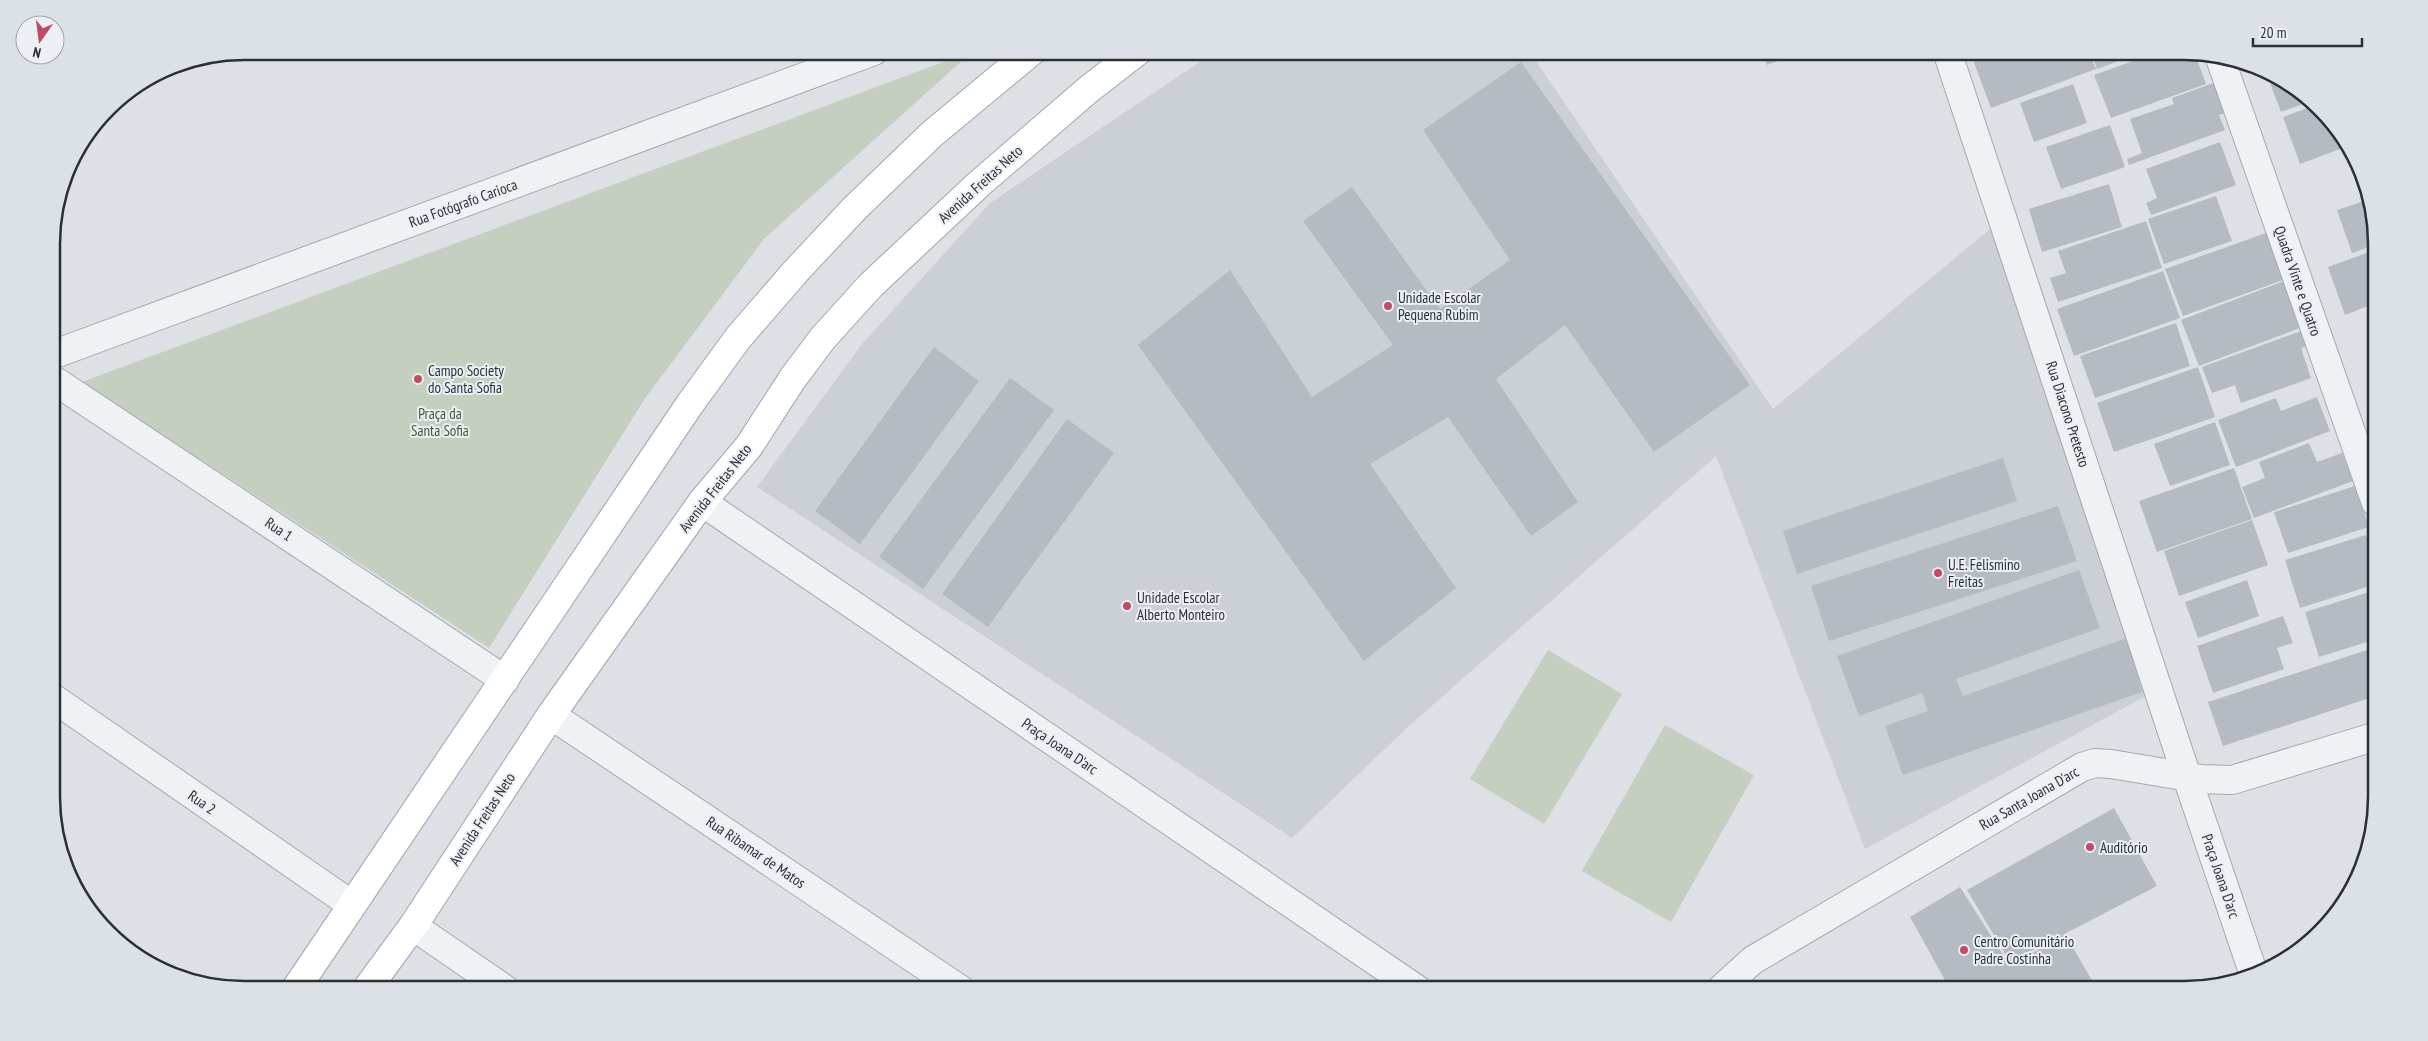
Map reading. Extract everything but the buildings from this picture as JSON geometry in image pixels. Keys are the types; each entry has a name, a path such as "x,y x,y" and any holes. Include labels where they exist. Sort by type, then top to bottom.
{"main road":[{"path":"301,981 690,404 738,338 796,271 855,208 932,134 1021,60"},
{"name":"Avenida Freitas Neto","path":"373,981 413,926 551,715 702,502 749,446 793,378 822,338 871,285 980,183 1089,88 1126,60"}],"street":[{"name":"Rua Fotógrafo Carioca","path":"60,352 850,60"},
{"name":"Rua Diacono Pretesto","path":"1951,60 2187,777"},
{"name":"Quadra Vinte e Quatro","path":"2222,64 2368,480"},
{"name":"Rua 1","path":"60,384 505,680"},
{"name":"Praça Joana D'arc","path":"702,502 1405,981"},
{"name":"Rua 2","path":"60,703 352,905"},
{"name":"Rua Ribamar de Matos","path":"551,715 947,981"},
{"name":"Rua Santa Joana D'arc","path":"1731,981 1753,960 2070,772 2095,763 2187,777 2232,780 2368,739"},
{"name":"Praça Joana D'arc","path":"2187,777 2252,968"},
{"path":"413,926 493,981"}],"shaded area":[{"path":"1203,60 1535,60 1773,409 1995,225 2155,691 1865,849 1716,456 1410,725 1292,838 757,487 862,344 990,203"}],"green space":[{"name":"Praça da Santa Sofia","path":"949,60 963,60 764,239 644,400 489,648 82,382"},
{"path":"1548,650 1622,694 1544,824 1470,779"},
{"path":"1665,725 1754,775 1671,922 1582,871"}],"place":[{"name":"Unidade Escolar Pequena Rubim","path":"1388,306"},
{"name":"Campo Society do Santa Sofia","path":"418,379"},
{"name":"U.E. Felismino Freitas","path":"1938,573"},
{"name":"Unidade Escolar Alberto Monteiro","path":"1127,606"},
{"name":"Auditório","path":"2090,847"},
{"name":"Centro Comunitário Padre Costinha","path":"1964,950"}]}
